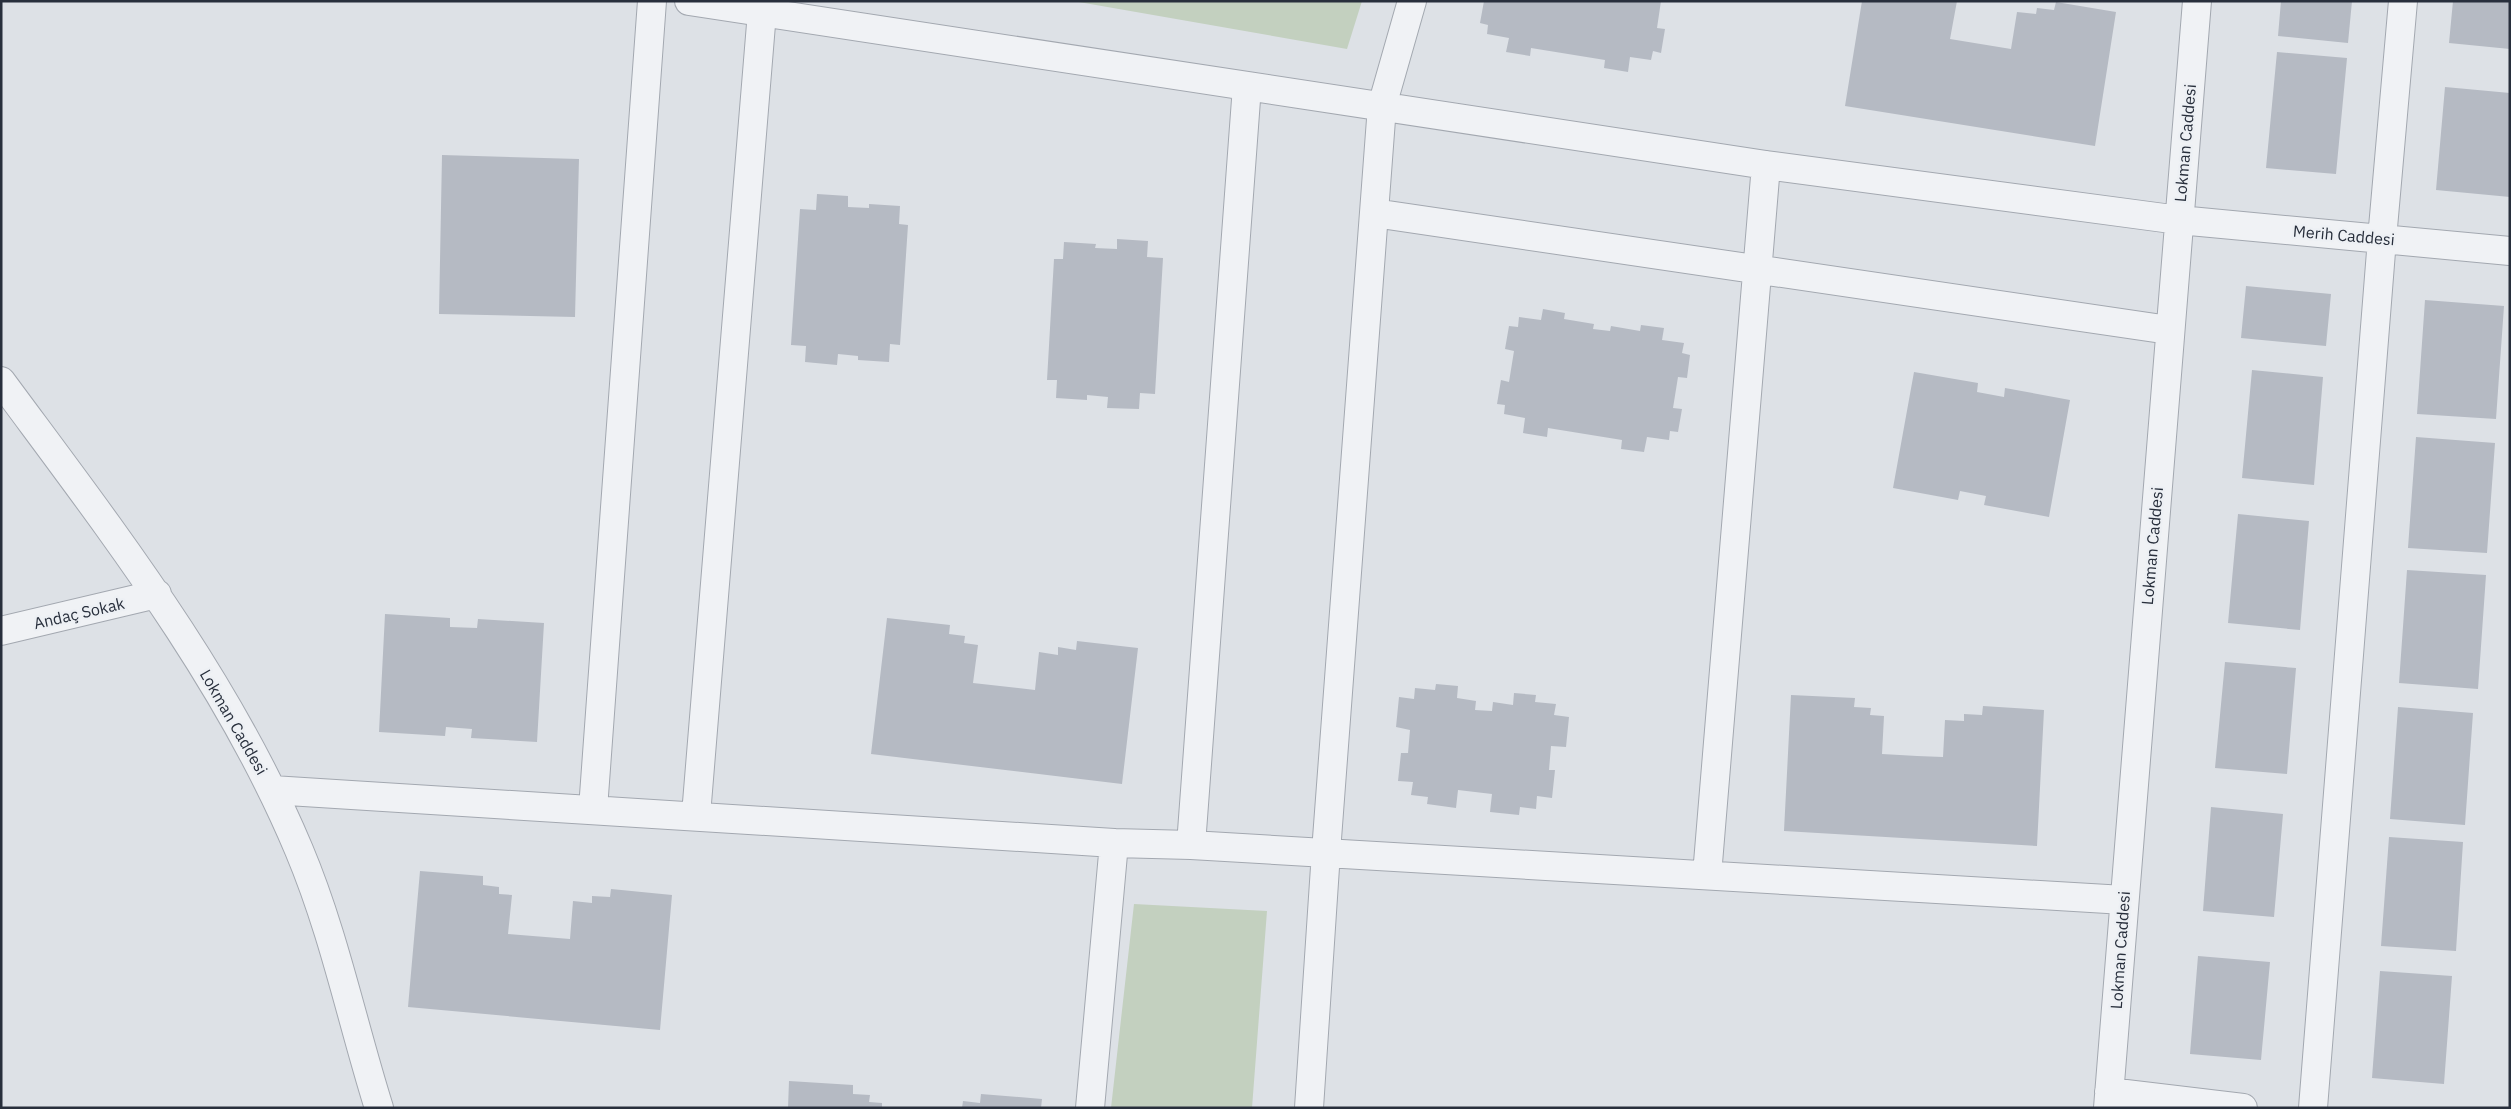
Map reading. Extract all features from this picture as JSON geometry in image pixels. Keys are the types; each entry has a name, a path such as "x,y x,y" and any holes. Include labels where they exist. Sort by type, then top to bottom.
{"street":[{"path":"593,809 652,1"},
{"name":"Merih Caddesi","path":"689,1 762,12 794,9 1247,86 1766,165 2178,220 2510,251"},
{"path":"1308,1108 1382,106 1412,1"},
{"name":"Lokman Caddesi","path":"2197,1 2109,1100 2243,1108"},
{"path":"2313,1108 2382,239 2403,1"},
{"path":"696,815 762,12"},
{"path":"1191,845 1247,86"},
{"path":"1707,875 1766,165"},
{"path":"1374,213 2170,330"},
{"name":"Lokman Caddesi","path":"1,381 157,594 241,731 272,790 299,850 323,912 379,1108"},
{"name":"Andaç Sokak","path":"1,631 157,594"},
{"path":"272,790 696,815 1114,843 1326,852 2124,900"},
{"path":"1090,1108 1114,843"}],"green space":[{"path":"1073,1 1362,1 1347,49"},
{"path":"1134,904 1267,911 1252,1108 1111,1108"}],"building":[{"path":"1484,1 1661,1 1657,28 1665,29 1661,53 1653,51 1651,60 1630,57 1628,72 1604,68 1605,60 1531,48 1530,56 1506,52 1509,38 1487,34 1488,25 1480,23"},
{"path":"1862,1 1957,1 1950,39 2011,49 2017,12 2036,14 2037,8 2054,10 2056,2 2116,12 2095,146 1845,106"},
{"path":"2281,1 2352,1 2348,43 2278,36"},
{"path":"2453,1 2510,1 2510,49 2449,43"},
{"path":"2277,52 2347,58 2336,174 2266,168"},
{"path":"2445,87 2510,93 2510,197 2436,190"},
{"path":"442,155 579,159 575,317 439,314"},
{"path":"817,194 848,196 848,207 869,208 869,204 900,206 899,224 908,225 900,345 890,344 889,362 858,360 858,356 838,354 837,365 805,362 806,346 791,345 800,209 816,210"},
{"path":"1117,239 1148,241 1147,257 1163,258 1155,394 1140,393 1139,409 1107,408 1108,397 1087,395 1087,400 1056,398 1057,380 1047,380 1054,259 1063,259 1064,242 1096,244 1095,248 1117,249"},
{"path":"2246,286 2331,294 2326,346 2241,338"},
{"path":"2425,300 2504,306 2496,419 2417,414"},
{"path":"1543,309 1565,313 1564,319 1594,324 1593,329 1610,331 1611,326 1640,331 1641,325 1664,328 1662,340 1684,343 1682,353 1690,355 1687,378 1678,377 1673,408 1682,409 1678,432 1670,431 1669,440 1647,437 1644,452 1621,449 1622,440 1548,428 1547,437 1523,433 1525,418 1504,414 1505,405 1497,404 1501,380 1509,382 1514,351 1505,349 1509,326 1518,327 1519,317 1541,320"},
{"path":"2252,370 2323,377 2314,485 2242,478"},
{"path":"1914,372 1978,383 1977,392 2004,397 2005,388 2070,400 2049,517 1984,505 1986,496 1960,491 1958,500 1893,488"},
{"path":"2416,437 2495,443 2487,553 2408,548"},
{"path":"2238,514 2309,521 2300,630 2228,623"},
{"path":"2407,570 2486,575 2478,689 2399,683"},
{"path":"385,614 450,618 450,627 477,628 478,619 544,623 537,742 471,738 472,729 446,727 445,736 379,732"},
{"path":"887,618 950,625 949,634 965,636 964,643 978,645 973,683 1035,690 1039,652 1058,655 1058,647 1076,650 1077,641 1138,648 1122,784 871,754"},
{"path":"2225,662 2296,668 2287,774 2215,768"},
{"path":"1436,684 1458,686 1457,698 1476,701 1475,710 1492,711 1493,702 1513,705 1514,693 1536,695 1535,702 1556,704 1554,715 1569,717 1566,747 1551,746 1549,770 1555,770 1552,798 1537,796 1536,809 1520,807 1519,815 1490,812 1492,794 1458,790 1456,808 1427,804 1428,797 1411,795 1413,782 1398,781 1401,753 1408,753 1410,730 1396,727 1399,697 1414,699 1415,688 1435,690"},
{"path":"1791,695 1855,698 1854,707 1871,708 1870,715 1884,716 1882,754 1943,757 1945,720 1964,721 1964,714 1982,715 1983,706 2044,710 2037,846 1784,831"},
{"path":"2398,707 2473,713 2465,825 2390,819"},
{"path":"2211,807 2283,814 2274,917 2203,911"},
{"path":"2389,837 2463,842 2456,951 2381,946"},
{"path":"420,871 483,876 483,885 499,887 499,894 512,895 508,934 570,939 573,901 592,903 592,896 610,897 611,889 672,895 660,1030 408,1007"},
{"path":"2198,956 2270,962 2261,1060 2190,1054"},
{"path":"2380,971 2452,976 2444,1084 2372,1078"},
{"path":"789,1081 853,1085 853,1094 870,1095 869,1102 882,1103 882,1108 788,1108"},
{"path":"981,1094 1042,1099 1041,1108 962,1108 963,1101 980,1103"}]}
